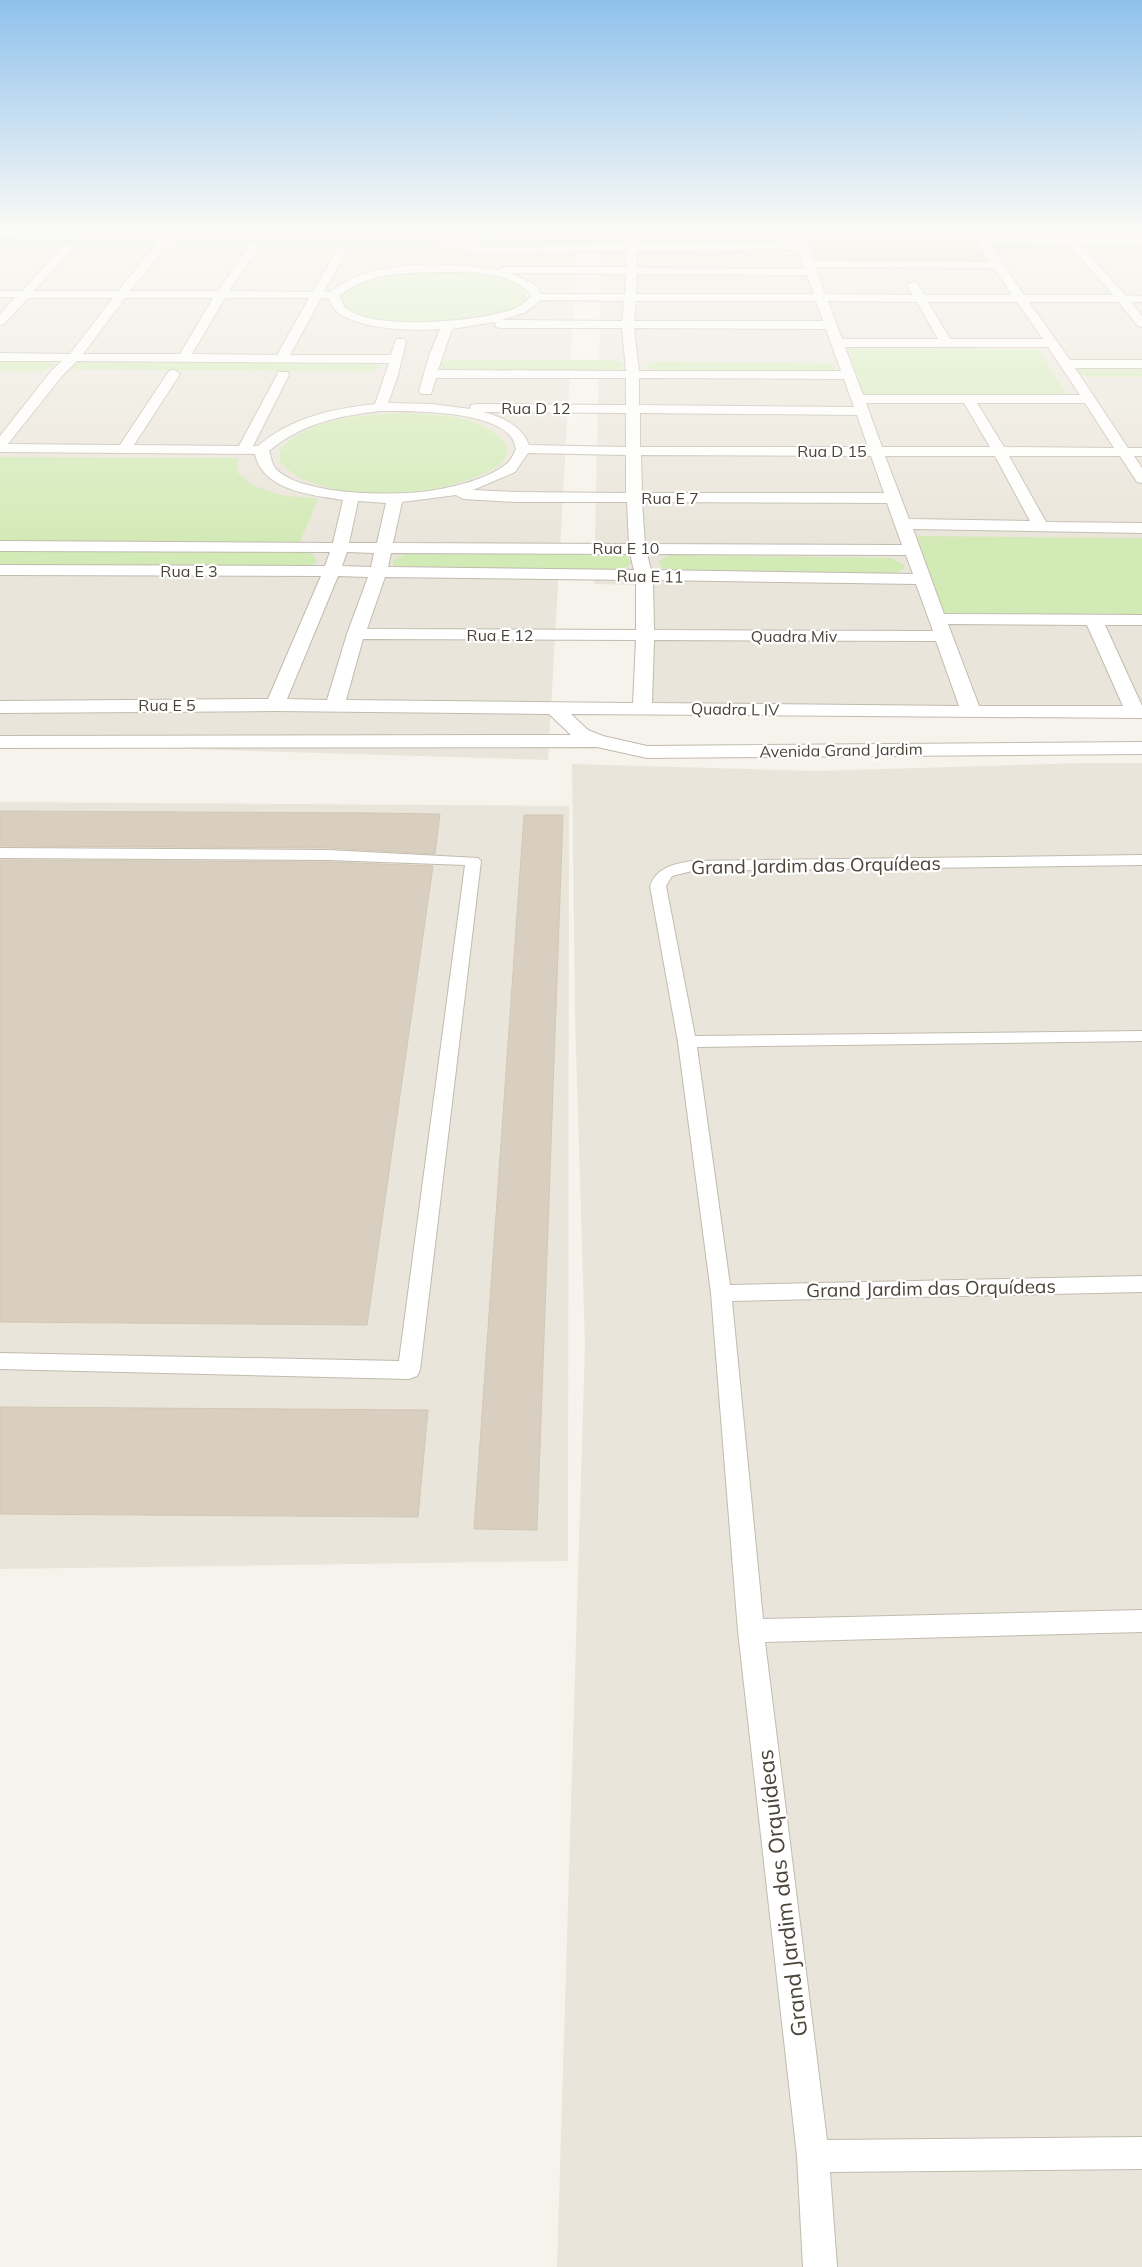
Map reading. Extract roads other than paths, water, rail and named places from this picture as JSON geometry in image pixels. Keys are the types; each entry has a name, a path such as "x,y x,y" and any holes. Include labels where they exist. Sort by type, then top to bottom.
{"street":[{"path":"0,447 57,373 73,358 91,335"},
{"path":"183,359 197,335"},
{"path":"281,359 295,335"},
{"path":"380,408 387,375 395,359 402,335"},
{"path":"423,407 430,374 440,356 445,335"},
{"path":"629,335 632,357 632,451 637,548 644,576 645,636 642,708"},
{"path":"834,335 838,358 849,375 971,712"},
{"path":"941,335 946,343"},
{"path":"1044,335 1066,364 1087,399 1142,479"},
{"path":"837,343 1050,343"},
{"path":"0,357 395,359"},
{"path":"1066,364 1142,364"},
{"path":"38,374 76,374"},
{"path":"124,449 179,374 154,374"},
{"path":"430,374 849,375"},
{"path":"244,450 283,375"},
{"path":"1075,380 1094,380"},
{"path":"968,399 1000,452 1041,527"},
{"name":"Rua D 12","path":"440,408 860,405 968,399 1087,399"},
{"path":"0,447 262,450 276,436 308,420 346,412 380,408 423,407 473,414 500,423 517,435 523,449 514,465 487,481 447,492 395,498 351,497 316,492 289,483 270,472 263,459 262,450"},
{"name":"Rua D 15","path":"523,449 1142,452"},
{"name":"Rua E 7","path":"447,492 516,497 894,498"},
{"path":"276,705 332,571 340,548 351,497"},
{"path":"335,705 356,634 378,572 395,498"},
{"path":"903,524 1142,528"},
{"name":"Rua E 10","path":"0,546 912,550"},
{"name":"Rua E 3","path":"0,570 378,572"},
{"name":"Rua E 11","path":"378,572 923,579"},
{"path":"1094,620 1138,712"},
{"name":"Quadra Miv","path":"645,636 941,628 1094,620 1142,620"},
{"name":"Rua E 12","path":"356,634 645,636"},
{"path":"298,742 308,705"},
{"name":"Rua E 5","path":"0,706 335,705"},
{"name":"Quadra L IV","path":"335,705 1138,712"},
{"name":"Avenida Grand Jardim","path":"553,707 581,734 597,741 646,752 1142,748"},
{"path":"0,742 597,741"}],"lane":[{"path":"0,853 328,855 474,861 409,1370 0,1362"},
{"name":"Grand Jardim das Orquídeas","path":"820,2267 813,2156 751,1631 721,1292 687,1042 658,886 660,879 673,870 692,866 1142,860"},
{"path":"687,1042 1142,1036"},
{"name":"Grand Jardim das Orquídeas","path":"721,1292 1142,1284"},
{"path":"751,1631 1142,1621"},
{"path":"813,2156 1142,2153"}]}
